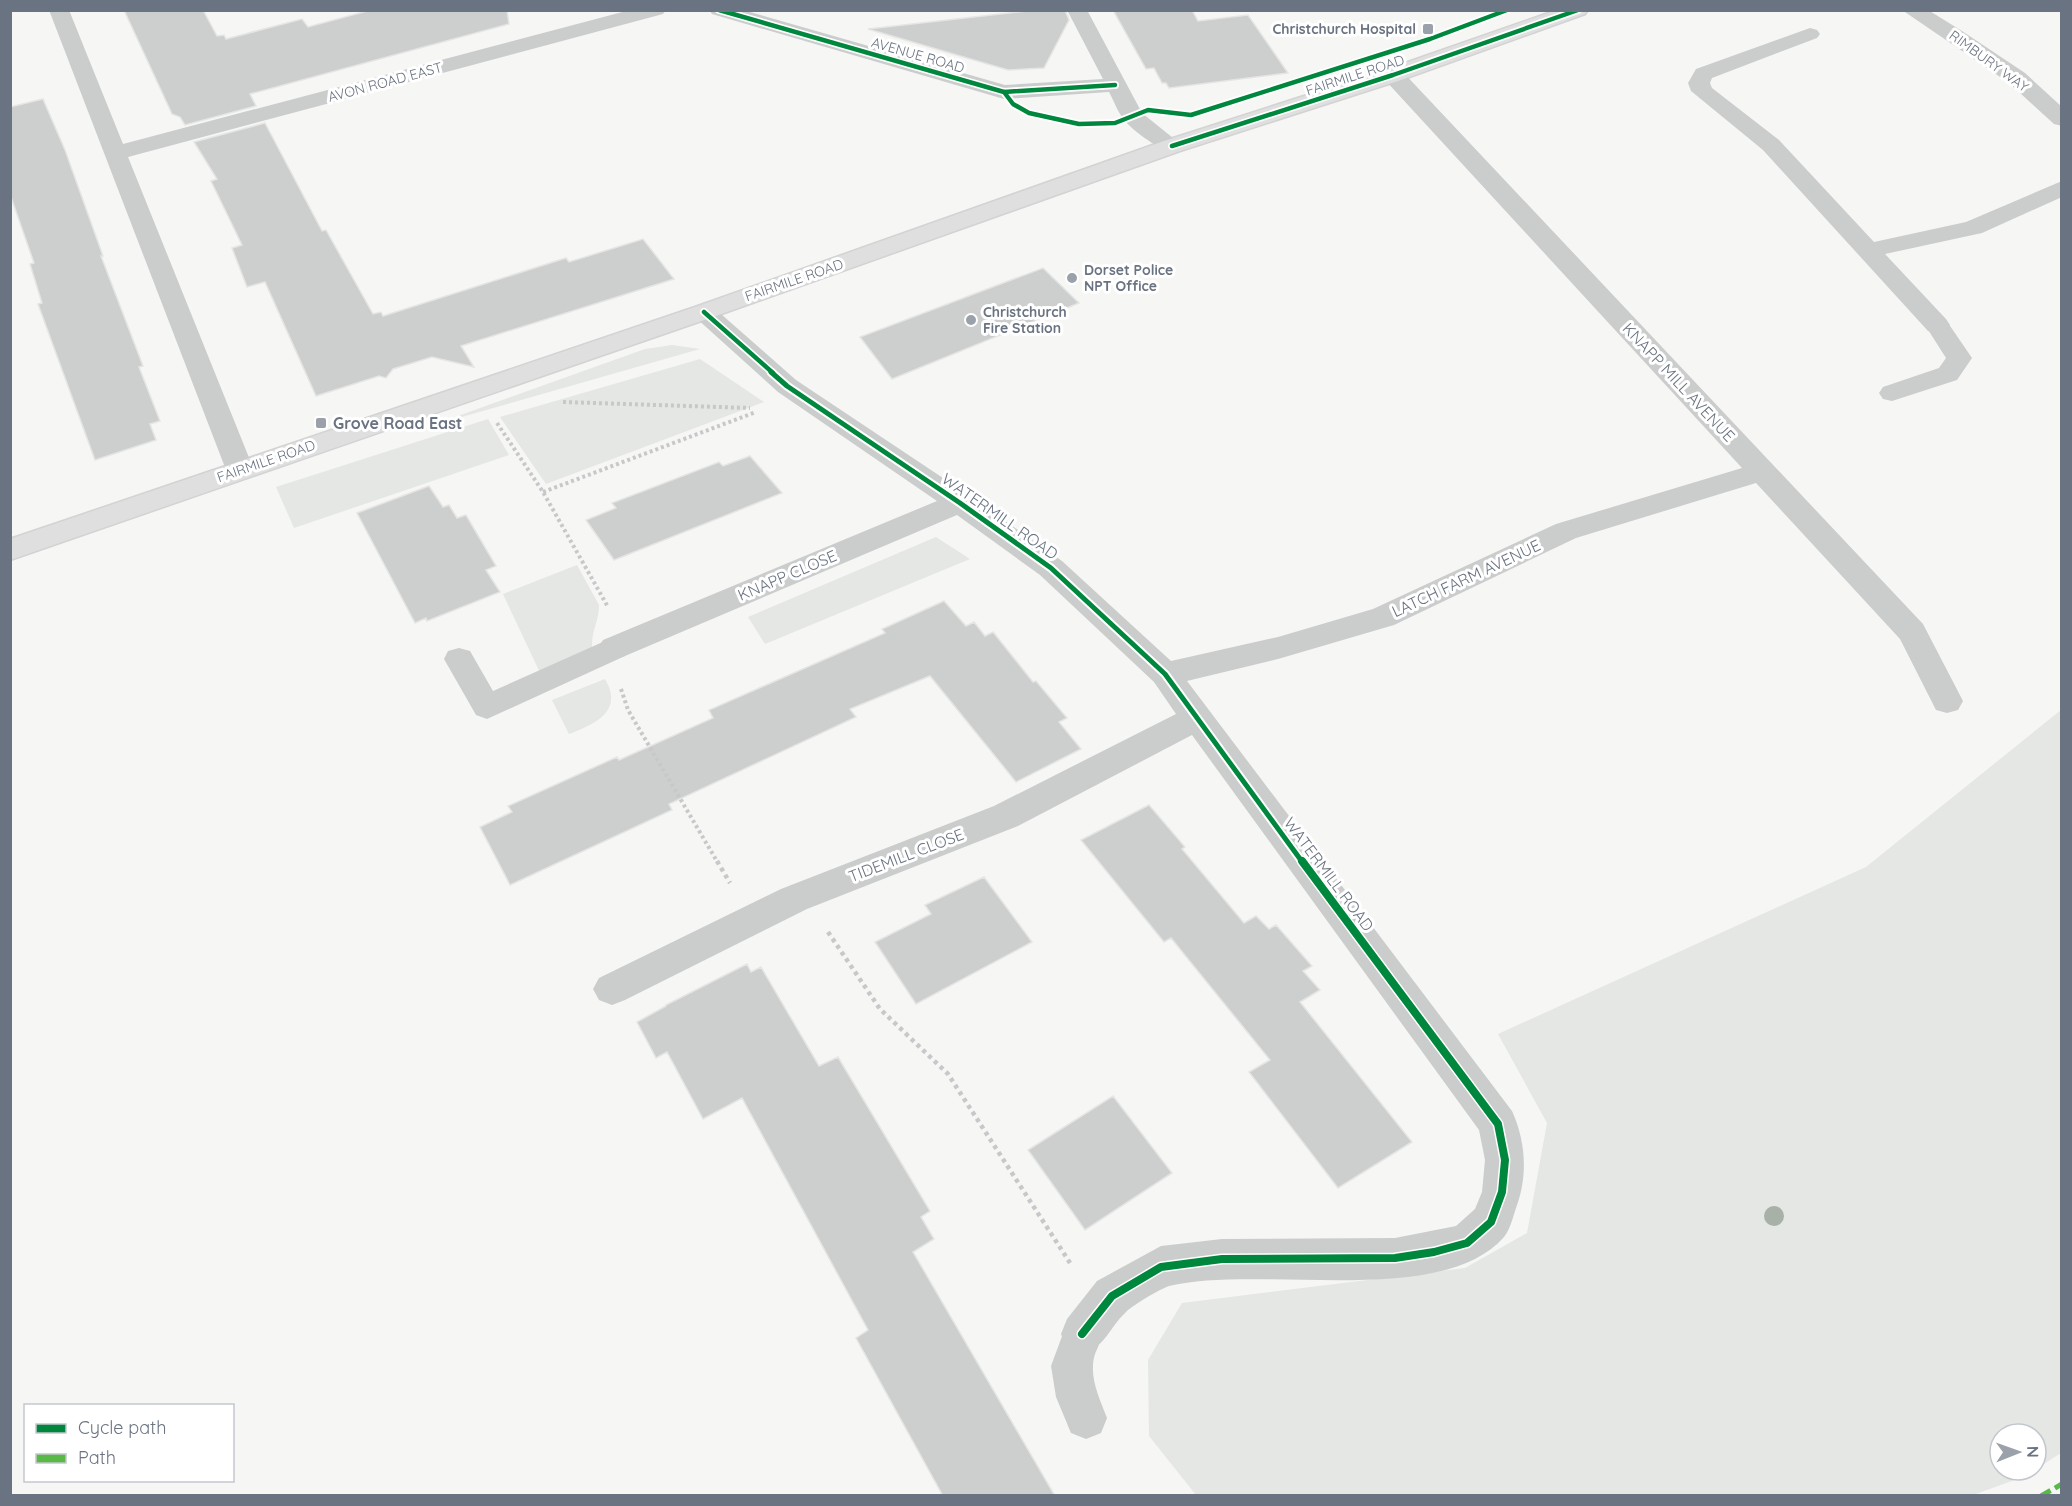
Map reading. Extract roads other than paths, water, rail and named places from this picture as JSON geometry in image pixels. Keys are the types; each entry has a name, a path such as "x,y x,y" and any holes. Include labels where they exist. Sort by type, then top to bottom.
{"main road":[{"name":"FAIRMILE ROAD","path":"10,550 704,312 1172,146 1393,75 1578,10"}],"street":[{"path":"59,10 240,470"},
{"name":"AVON ROAD EAST","path":"114,153 656,10"},
{"name":"AVENUE ROAD","path":"719,10 1004,92 1115,85"},
{"path":"1077,10 1133,117 1172,146"},
{"name":"RIMBURY WAY","path":"1912,10 1955,35 2017,78 2061,119"},
{"path":"1810,34 1704,74 1699,83 1702,91 1770,145 1937,325"},
{"name":"KNAPP MILL AVENUE","path":"1393,75 1912,632 1947,702"},
{"path":"1869,250 1973,228 2061,188"},
{"name":"WATERMILL ROAD","path":"704,312 787,386 960,503 1051,568 1166,674 1317,882 1498,1124 1505,1160 1502,1192 1491,1222 1467,1243 1434,1252 1395,1258 1222,1259 1161,1267 1112,1296 1091,1322"},
{"name":"LATCH FARM AVENUE","path":"1166,674 1278,648 1383,617 1566,531 1763,471"},
{"name":"KNAPP CLOSE","path":"616,647 960,503"},
{"name":"TIDEMILL CLOSE","path":"612,989 809,894 1006,816 1198,717"}],"lane":[{"path":"1892,393 1948,374 1959,358 1937,325"},
{"path":"459,659 487,707 616,647"},
{"path":"1086,1418 1077,1397 1072,1366 1091,1322"}],"place":[{"name":"Christchurch Hospital","path":"1428,29"},
{"name":"Dorset Police NPT Office","path":"1072,278"},
{"name":"Christchurch Fire Station","path":"971,320"},
{"name":"Grove Road East","path":"321,423"}]}
